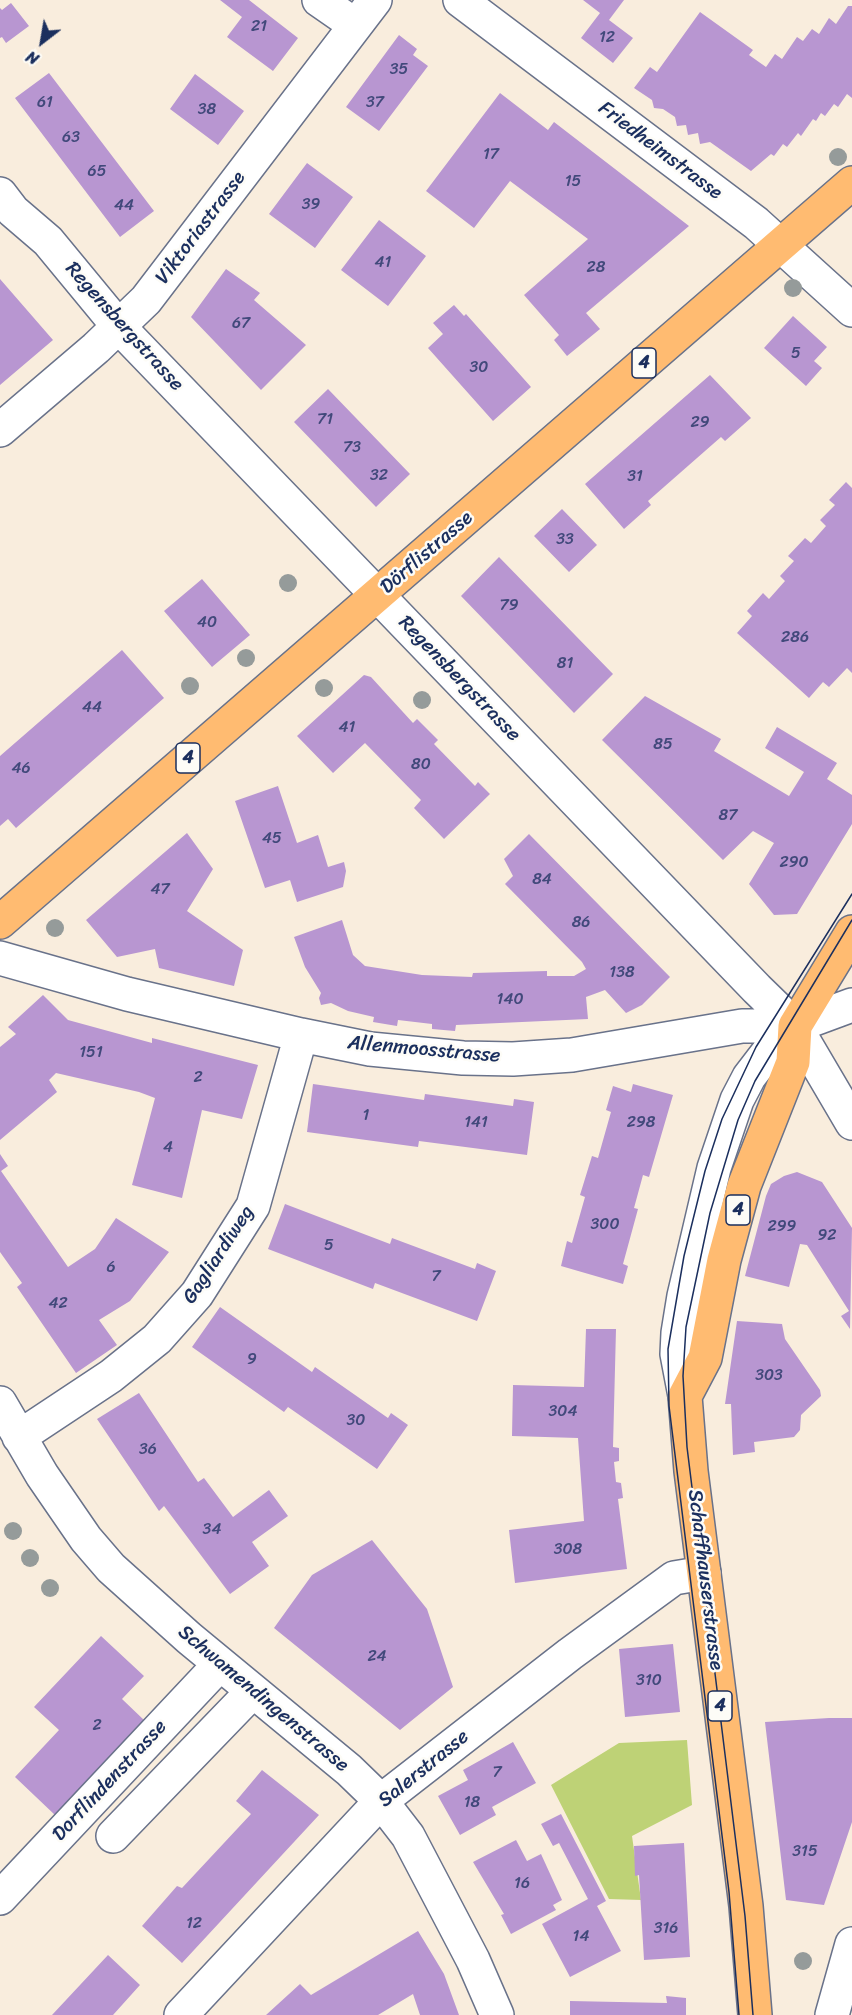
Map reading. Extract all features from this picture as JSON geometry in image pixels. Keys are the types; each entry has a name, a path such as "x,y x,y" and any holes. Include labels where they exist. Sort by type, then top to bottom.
{"main road":[{"name":"Dörflistrasse","path":"0,922 852,183"},
{"name":"Schaffhauserstrasse","path":"755,2015 746,1906 704,1573 685,1396 705,1358 724,1260 744,1186 793,1062 795,1026 852,932"}],"street":[{"path":"319,0 355,26"},
{"name":"Viktoriastrasse","path":"0,430 119,327 160,283 375,0"},
{"name":"Friedheimstrasse","path":"460,0 779,244 852,310"},
{"name":"Regensbergstrasse","path":"0,194 13,211 48,241 119,327 750,983 795,1026 852,1123"},
{"name":"Allenmoosstrasse","path":"0,958 127,994 301,1035 370,1048 463,1058 513,1059 573,1055 742,1026 795,1026 852,1005"},
{"name":"Gagliardiweg","path":"19,1437 120,1369 157,1339 197,1294 253,1206 301,1035"},
{"name":"Schwamendingenstrasse","path":"0,1403 19,1437 86,1539 111,1568 220,1664 349,1770 381,1802 408,1836 473,1960 497,2015"},
{"name":"Salerstrasse","path":"182,2015 381,1802 570,1654 674,1578 704,1573"},
{"name":"Dorflindenstrasse","path":"0,1898 220,1664"},
{"path":"113,1836 253,1691"},
{"path":"831,2015 852,1944"}],"green space":[{"path":"687,1740 692,1805 632,1836 641,1900 609,1899 551,1785 619,1743"}],"building":[{"path":"220,0 249,0 298,38 273,71 227,37 242,17"},
{"path":"583,0 624,0 609,20 633,38 613,63 581,38 600,13"},
{"path":"11,3 29,26 6,43 2,37 0,38 0,8 2,10"},
{"path":"848,6 852,6 852,98 847,94 838,107 834,104 825,116 821,113 816,121 813,119 801,136 798,133 787,147 783,144 774,156 771,154 751,171 710,142 700,144 698,133 688,135 686,125 677,126 675,117 663,109 654,108 652,100 634,88 650,67 657,72 700,12 753,50 749,55 766,67 775,54 782,59 797,37 803,41 812,29 819,34 829,18 836,24"},
{"path":"399,35 417,49 413,55 428,66 379,131 346,107"},
{"path":"49,73 154,211 120,237 15,98"},
{"path":"195,74 244,111 218,145 170,109"},
{"path":"500,93 548,130 554,122 689,226 586,313 600,329 567,356 554,340 559,335 524,295 588,239 510,181 474,228 426,191"},
{"path":"307,163 353,197 315,248 269,214"},
{"path":"379,220 426,256 388,306 341,270"},
{"path":"226,269 260,293 254,300 306,345 261,390 191,317"},
{"path":"0,279 53,340 0,385"},
{"path":"454,305 464,316 466,314 531,387 493,421 428,348 443,334 433,323"},
{"path":"793,316 827,347 814,361 822,368 806,386 764,348"},
{"path":"710,375 751,418 725,441 721,437 648,501 651,505 624,529 585,484"},
{"path":"328,389 410,474 376,507 294,422"},
{"path":"846,482 852,488 852,673 847,668 829,687 823,682 809,698 737,633 752,616 747,611 763,593 769,599 785,581 780,576 794,561 788,556 805,538 811,543 826,526 820,520 835,505 829,500"},
{"path":"562,509 597,545 569,572 534,536"},
{"path":"499,557 613,674 574,713 461,596"},
{"path":"202,579 250,635 212,667 164,611"},
{"path":"122,650 164,698 16,828 8,819 0,826 0,756"},
{"path":"364,675 371,677 413,723 417,719 438,740 434,744 475,786 478,782 490,794 444,839 414,808 421,800 365,743 333,773 297,736"},
{"path":"645,696 721,739 714,751 789,796 804,772 765,748 777,727 837,763 827,779 852,795 852,824 797,914 774,915 749,884 774,843 753,831 723,860 602,740"},
{"path":"278,786 297,843 318,835 328,867 344,862 346,871 343,887 297,902 290,880 265,888 235,801"},
{"path":"187,833 213,869 187,911 243,950 234,986 159,968 155,949 117,957 86,920"},
{"path":"529,834 670,977 642,1005 626,1013 605,990 586,997 588,1019 456,1025 455,1031 432,1029 432,1024 398,1020 397,1026 373,1022 374,1017 348,1011 331,1003 321,1005 319,998 321,993 305,967 294,937 342,920 353,955 365,966 422,975 472,977 473,973 547,971 547,976 574,976 586,969 582,962 505,884 513,876 504,859"},
{"path":"43,995 68,1020 152,1043 152,1038 258,1065 242,1119 202,1110 182,1198 132,1185 155,1098 139,1092 56,1073 49,1080 57,1092 0,1140 0,1047 16,1034 8,1027"},
{"path":"313,1084 424,1100 425,1094 513,1106 514,1099 534,1102 527,1155 419,1141 418,1147 307,1132"},
{"path":"633,1084 673,1095 649,1177 643,1175 634,1208 638,1209 623,1264 628,1266 623,1284 561,1266 567,1241 572,1243 585,1197 580,1195 592,1156 598,1158 611,1112 606,1110 613,1086 631,1092"},
{"path":"0,1154 8,1166 1,1171 68,1267 95,1249 116,1218 169,1252 130,1301 99,1320 117,1345 76,1373 17,1287 22,1283 0,1252"},
{"path":"797,1172 822,1182 852,1228 850,1329 841,1316 849,1311 807,1245 800,1244 789,1287 745,1276 771,1184 784,1176"},
{"path":"285,1204 390,1244 392,1238 475,1269 477,1263 496,1271 477,1321 375,1283 373,1289 268,1249"},
{"path":"220,1307 312,1372 315,1367 388,1418 391,1413 408,1425 377,1469 288,1407 284,1412 192,1347"},
{"path":"737,1321 782,1324 785,1339 820,1390 821,1396 801,1415 800,1430 794,1437 754,1442 755,1452 733,1455 731,1404 725,1404"},
{"path":"586,1329 616,1329 613,1447 619,1448 619,1461 614,1462 616,1482 621,1483 623,1498 618,1499 627,1569 515,1583 509,1530 584,1521 578,1438 512,1436 513,1385 584,1387"},
{"path":"139,1393 198,1482 204,1478 233,1517 269,1490 288,1516 252,1542 269,1566 230,1594 164,1506 159,1511 97,1419"},
{"path":"372,1540 427,1609 453,1687 400,1730 274,1628 312,1575"},
{"path":"101,1636 144,1676 122,1699 145,1721 56,1816 15,1777 59,1730 34,1707"},
{"path":"673,1644 680,1712 625,1717 619,1649"},
{"path":"852,1718 852,1822 824,1905 786,1900 765,1722"},
{"path":"513,1742 536,1783 492,1807 496,1815 460,1835 438,1796 468,1780 463,1770"},
{"path":"262,1770 319,1815 182,1963 142,1926 177,1886 182,1888 251,1814 236,1801"},
{"path":"561,1814 606,1901 597,1906 621,1951 570,1977 542,1924 588,1899 559,1843 553,1846 541,1824"},
{"path":"516,1840 527,1861 541,1854 562,1900 553,1905 556,1910 511,1934 501,1915 504,1914 473,1862"},
{"path":"684,1843 690,1957 644,1960 639,1875 635,1876 634,1846"},
{"path":"418,1931 444,1974 459,2015 420,2015 413,1994 378,2015 266,2015 300,1984 311,1995"},
{"path":"108,1955 140,1985 113,2015 52,2015"},
{"path":"666,1996 686,1998 686,2015 570,2015 570,2001 667,2003"}],"tram line":[{"path":"739,2015 729,1892 669,1406 668,1349 684,1256 705,1171 722,1119 756,1047 852,894"},
{"path":"753,2015 745,1916 687,1447 683,1376 686,1327 710,1213 738,1120 755,1081 852,920"}]}
